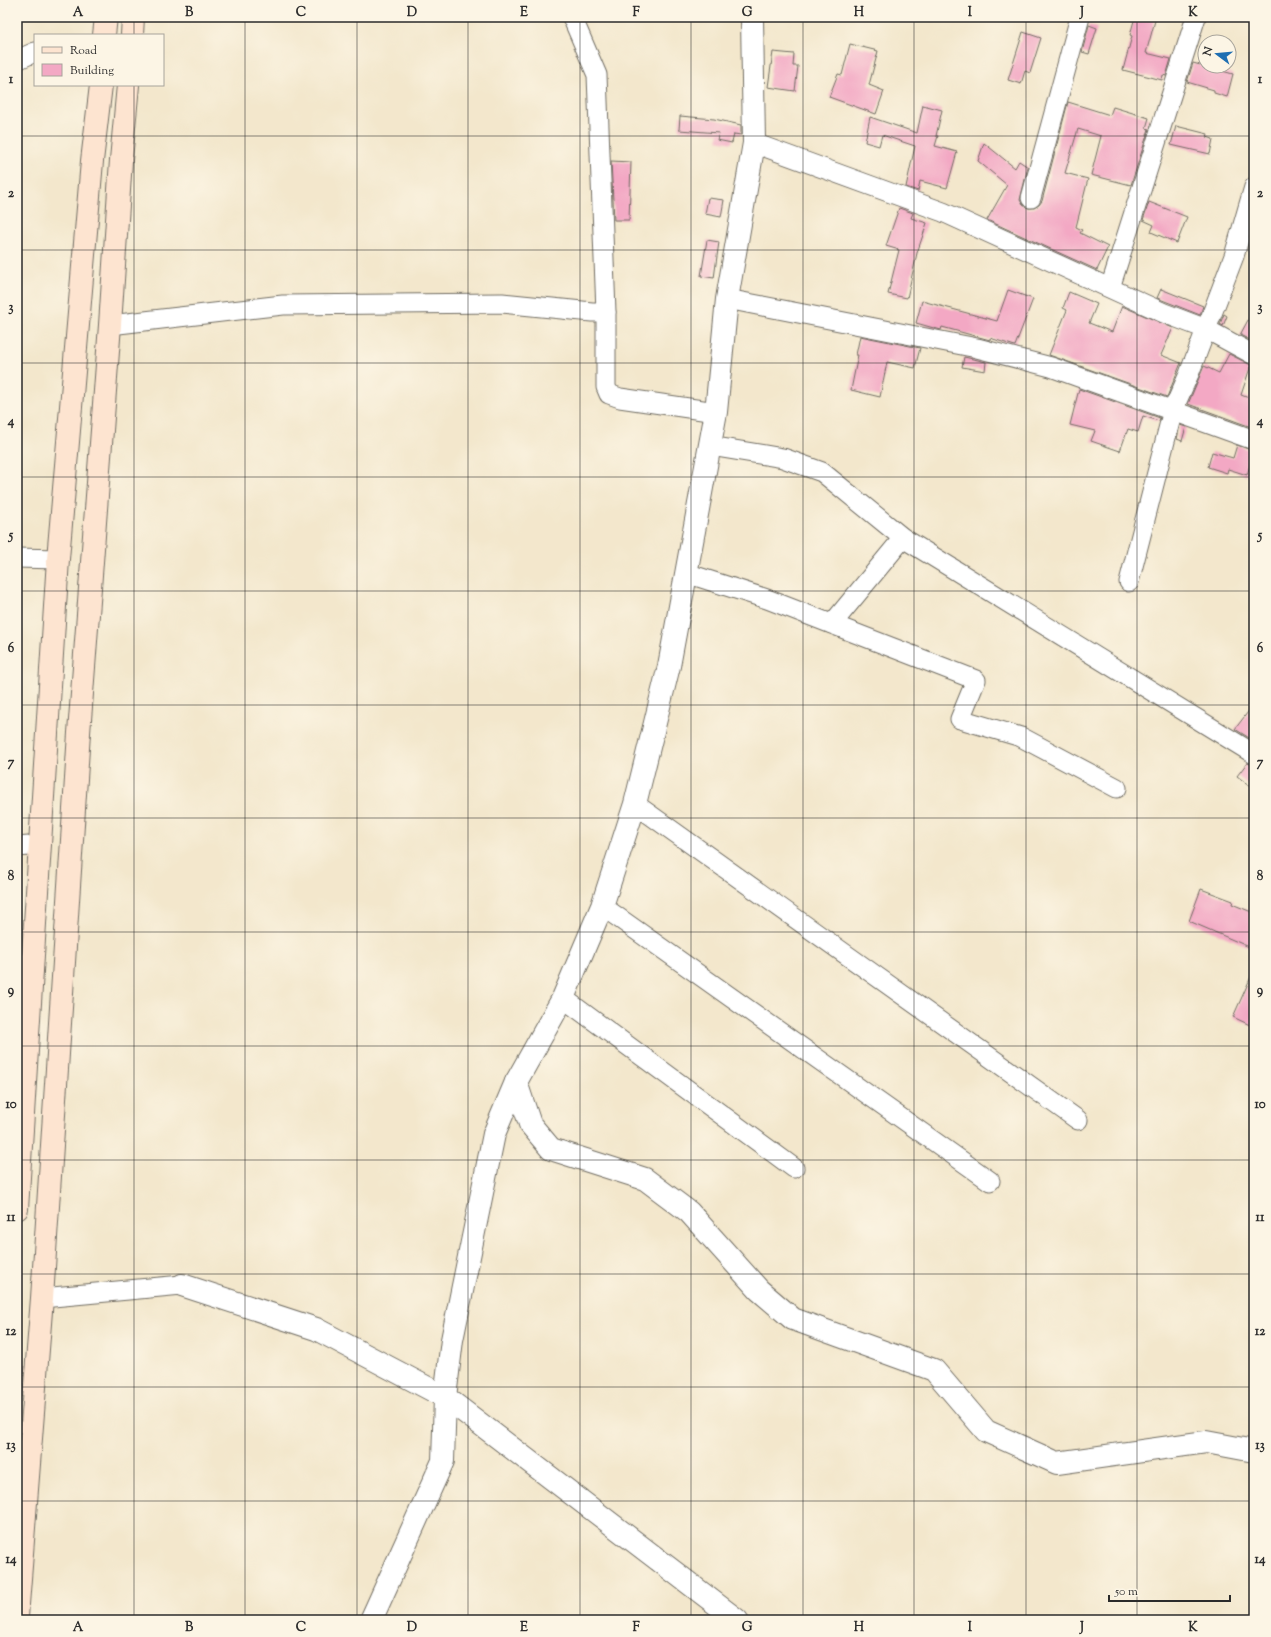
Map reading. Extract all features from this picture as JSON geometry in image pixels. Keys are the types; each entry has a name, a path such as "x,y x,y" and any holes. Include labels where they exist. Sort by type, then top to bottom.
{"main road":[{"path":"104,34 106,17"},
{"path":"132,34 133,17"},
{"path":"100,87 107,102 116,105 123,102 128,87"},
{"path":"17,1209 23,1022 41,845 58,559 92,160 100,87"},
{"path":"17,1617 20,1529 42,1298 80,733 121,160 128,87"},
{"path":"92,160 101,149 107,146 115,150 121,160"}],"street":[{"path":"572,17 597,75 606,312 606,387 609,394 620,398 716,412"},
{"path":"370,1620 443,1461 445,1397 452,1340 494,1134 516,1082 563,998 602,906 635,804 669,666 716,412 727,299 754,143 752,17"},
{"path":"1031,198 1080,17"},
{"path":"1110,288 1196,17"},
{"path":"17,60 34,52"},
{"path":"754,143 943,212 1164,313 1206,329 1254,355"},
{"path":"1129,582 1173,410 1190,374 1234,256 1254,186"},
{"path":"727,299 977,348 1051,367 1254,440"},
{"path":"110,325 283,305 502,303 592,312 606,312"},
{"path":"710,446 783,458 822,472 903,538 1254,754"},
{"path":"832,624 903,538"},
{"path":"17,558 58,559"},
{"path":"686,573 767,599 976,680 960,719 1021,737 1117,788"},
{"path":"635,804 1078,1120"},
{"path":"17,847 41,845"},
{"path":"602,906 990,1181"},
{"path":"563,998 794,1168"},
{"path":"516,1082 530,1124 551,1149 645,1179 689,1212 759,1290 793,1319 934,1370 986,1431 1057,1463 1206,1442 1254,1451"},
{"path":"42,1298 182,1286 316,1329 445,1397 737,1620"}],"building":[{"path":"1135,17 1156,17 1146,53 1171,59 1166,76 1163,75 1162,80 1123,70 1132,36 1130,35"},
{"path":"1089,25 1097,28 1089,54 1082,52"},
{"path":"1023,32 1041,38 1030,73 1025,71 1021,84 1008,80"},
{"path":"850,44 878,51 869,85 884,91 876,114 829,97 838,74 842,75"},
{"path":"773,52 794,54 793,66 798,66 795,91 768,87"},
{"path":"1193,63 1197,64 1197,74 1233,74 1227,97 1214,93 1214,90 1187,82"},
{"path":"1068,102 1110,115 1113,107 1149,118 1146,128 1149,129 1131,185 1091,175 1101,136 1078,129 1065,173 1088,179 1076,227 1082,230 1080,233 1108,247 1097,270 987,220 1007,185 978,161 984,143 1015,168 1019,161 1028,167 1020,200 1023,205 1028,208 1034,208 1042,201"},
{"path":"923,105 942,110 935,146 957,152 947,188 920,181 918,191 906,187 915,146 882,135 879,146 865,142 870,117 917,133"},
{"path":"680,116 714,119 741,125 741,135 734,134 732,143 717,140 719,133 679,130"},
{"path":"1176,126 1208,134 1207,137 1213,139 1210,154 1171,145"},
{"path":"611,161 631,162 629,220 614,220"},
{"path":"708,198 724,200 721,217 705,214"},
{"path":"1149,202 1187,217 1177,243 1151,232 1154,225 1143,220"},
{"path":"899,208 913,213 911,218 927,223 917,253 907,298 888,294 899,250 886,246"},
{"path":"707,240 719,242 714,278 701,276"},
{"path":"1161,289 1203,306 1200,315 1157,298"},
{"path":"1008,290 1033,299 1015,346 990,338 990,340 942,327 941,330 916,323 922,301 997,321"},
{"path":"1069,292 1097,304 1089,323 1112,332 1122,306 1173,328 1161,355 1181,363 1167,397 1049,355 1067,310 1063,308"},
{"path":"1254,309 1254,342 1240,335"},
{"path":"1224,314 1227,316 1223,326 1220,324"},
{"path":"860,336 920,348 915,368 887,362 880,397 851,390"},
{"path":"1229,354 1251,365 1241,395 1254,400 1254,428 1188,404 1204,366 1219,373"},
{"path":"964,357 986,362 985,371 962,367"},
{"path":"1079,389 1160,418 1159,421 1143,416 1138,432 1128,429 1120,451 1091,441 1095,431 1070,425"},
{"path":"1180,425 1186,427 1182,441 1177,439"},
{"path":"1237,445 1254,451 1247,475 1228,469 1227,473 1208,467 1212,452 1233,458"},
{"path":"1254,704 1254,741 1235,729"},
{"path":"1247,763 1254,765 1254,789 1237,776"},
{"path":"1201,889 1233,901 1232,904 1254,913 1254,949 1189,921"},
{"path":"1254,970 1254,1027 1233,1017"}]}
